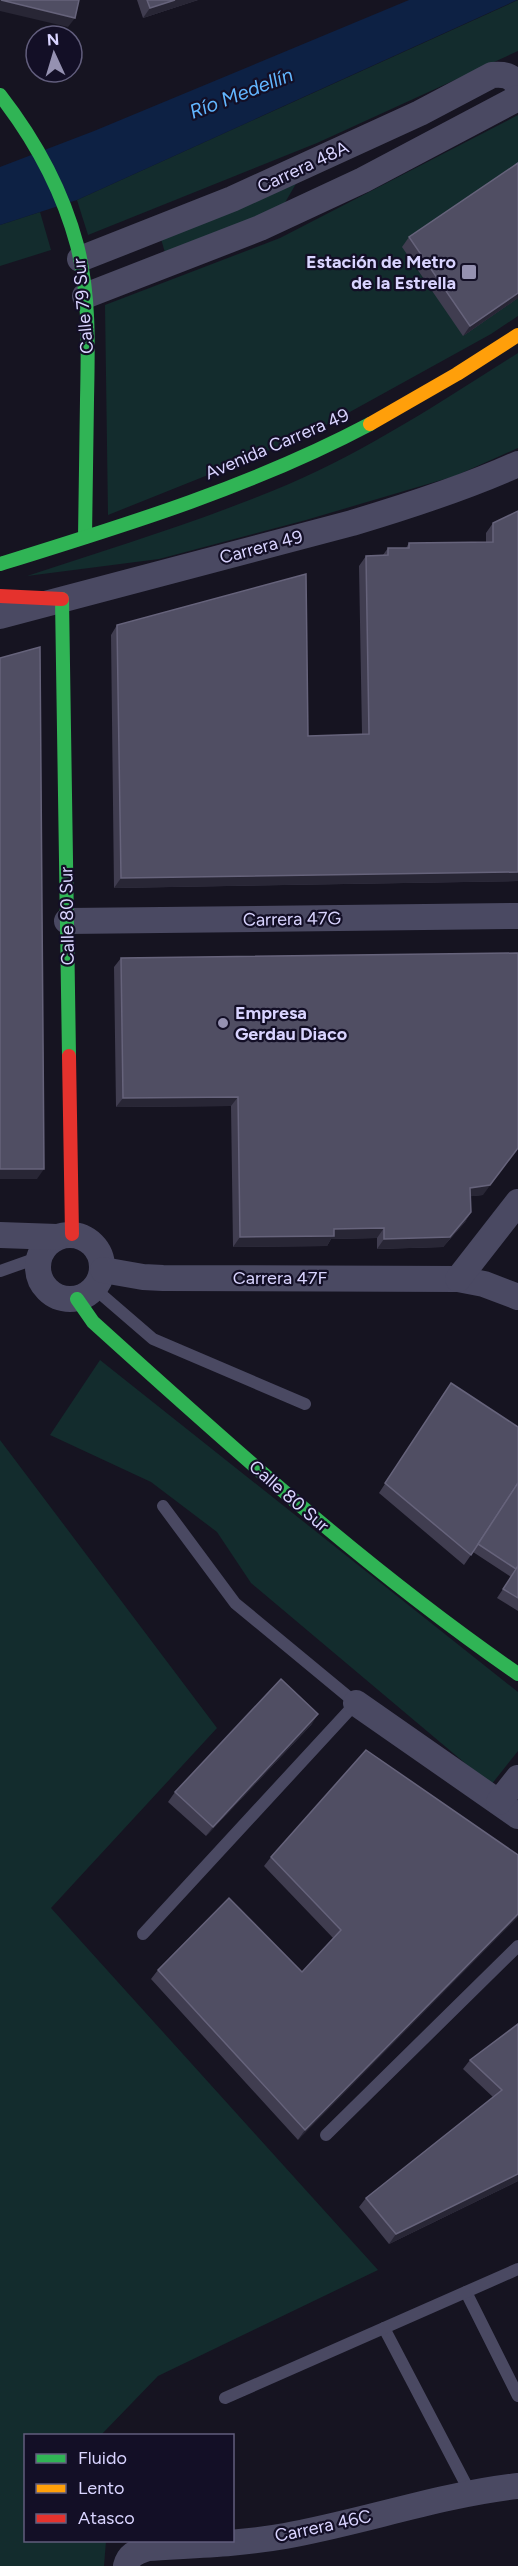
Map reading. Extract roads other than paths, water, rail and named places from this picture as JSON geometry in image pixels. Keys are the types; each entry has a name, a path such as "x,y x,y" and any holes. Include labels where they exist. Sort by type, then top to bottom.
{"main road":[{"name":"Calle 79 Sur","path":"0,95 38,147 69,219 80,260 85,296 88,362 85,537"},
{"name":"Avenida Carrera 49","path":"0,564 85,537 263,474 387,415 518,335"},
{"path":"0,596 62,598"},
{"name":"Calle 80 Sur","path":"62,598 67,921 65,1236"},
{"name":"Calle 80 Sur","path":"91,1286 93,1322 314,1519 443,1620 518,1674"}],"street":[{"name":"Carrera 48A","path":"80,260 232,200 420,113 492,75 505,74 514,79 518,86"},
{"name":"Carrera 48A","path":"85,296 260,228 363,180 518,99"},
{"path":"150,233 152,253 162,266"},
{"name":"Carrera 49","path":"0,616 363,520 477,482 518,464"},
{"name":"Carrera 47G","path":"67,921 518,916"},
{"path":"518,1202 458,1279 484,1284 518,1297"},
{"path":"0,1235 83,1236 92,1242 99,1250 91,1286 56,1296 47,1290 38,1271 40,1257 48,1243 65,1236"},
{"name":"Carrera 47F","path":"91,1286 143,1277 458,1279"},
{"path":"356,1703 508,1809 518,1778"},
{"name":"Carrera 46C","path":"234,2542 284,2536 471,2493 518,2486"},
{"name":"Carrera 46C","path":"127,2562 135,2553 148,2548 230,2542"}],"lane":[{"path":"0,1271 40,1257"},
{"path":"91,1286 153,1339 305,1404"},
{"path":"142,1934 356,1703 235,1603 164,1506"},
{"path":"326,2135 518,1946"},
{"path":"225,2398 518,2269"},
{"path":"466,2292 518,2396"},
{"path":"384,2328 471,2493"}],"water":[{"name":"Río Medellín","path":"409,0 517,0 77,200 0,225 0,167 94,131"}],"place":[{"name":"Estación de Metro de la Estrella","path":"469,272"},
{"name":"Empresa Gerdau Diaco","path":"223,1023"}]}
